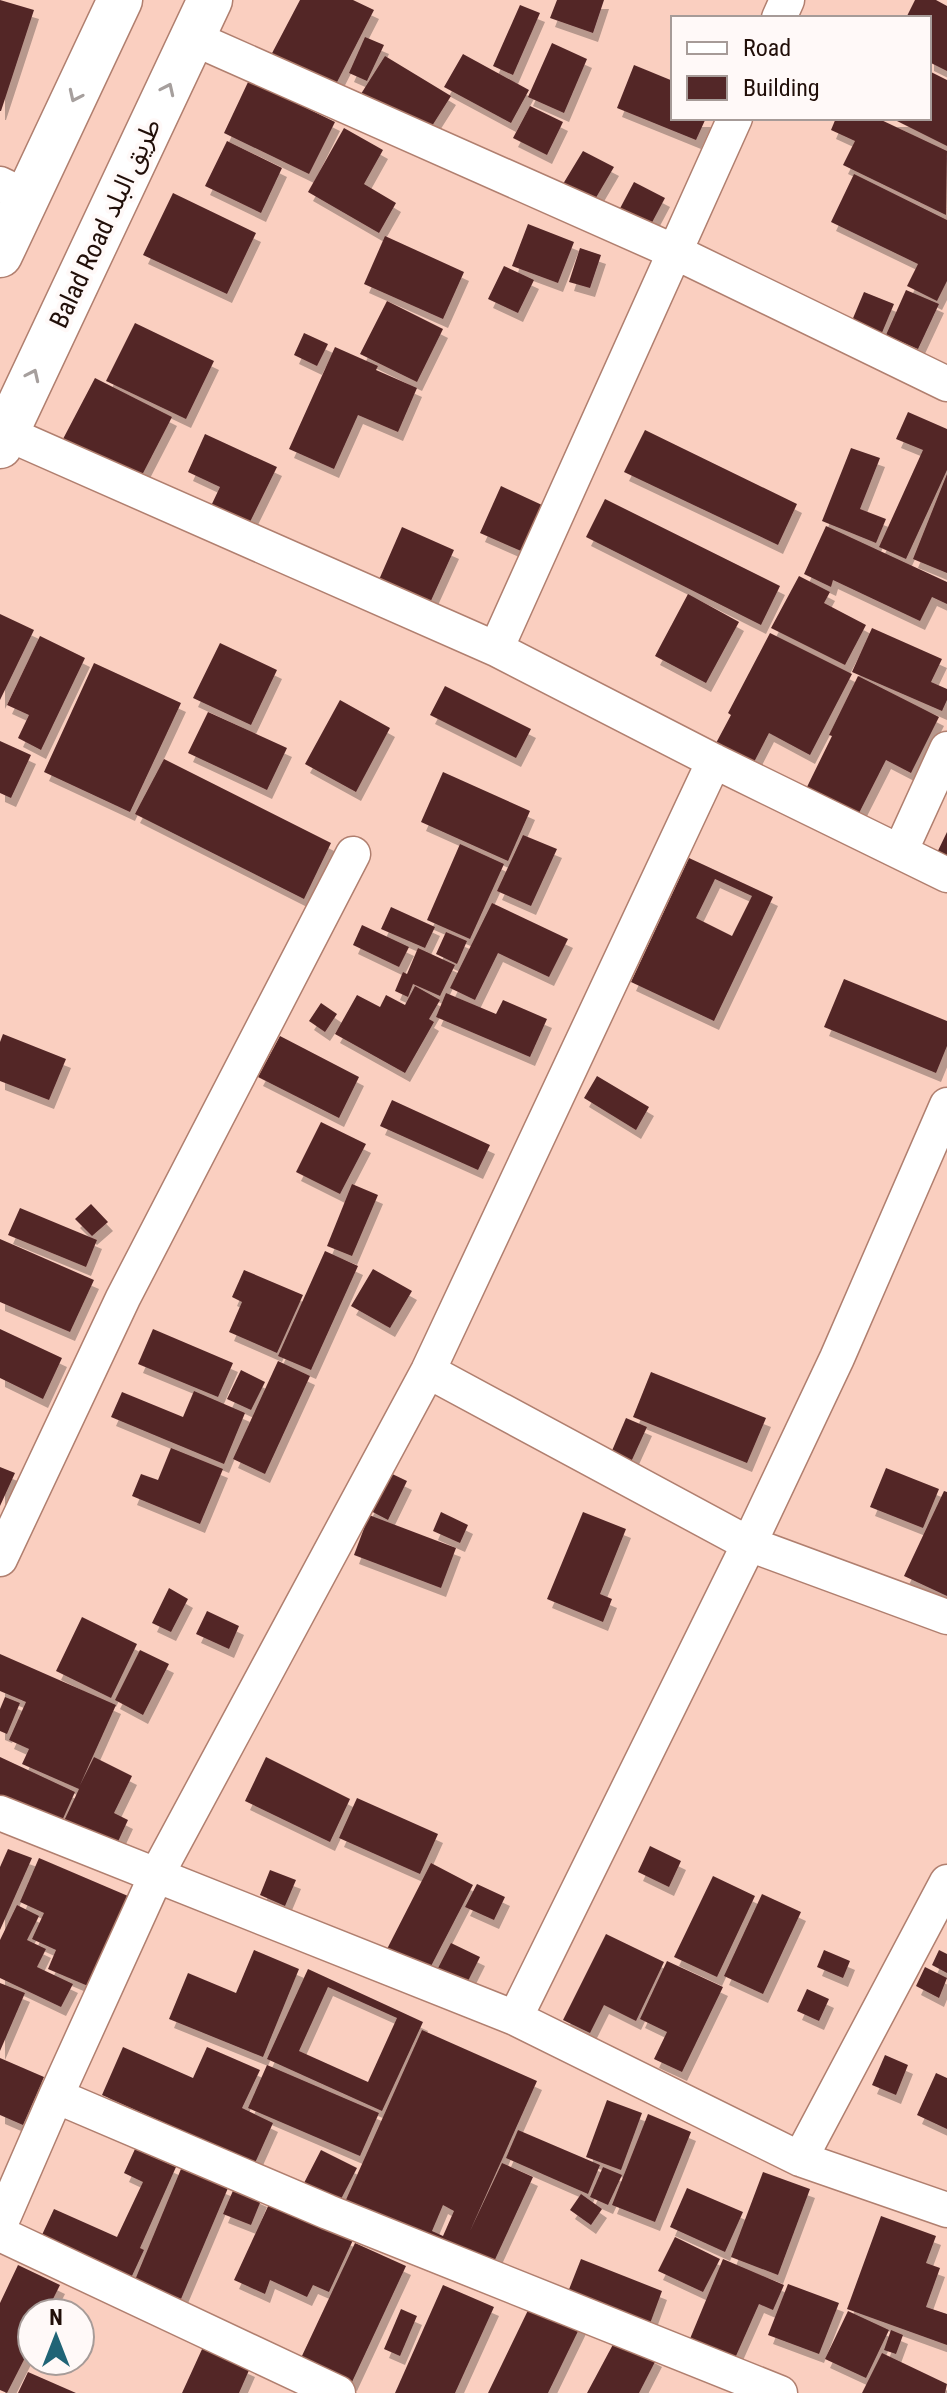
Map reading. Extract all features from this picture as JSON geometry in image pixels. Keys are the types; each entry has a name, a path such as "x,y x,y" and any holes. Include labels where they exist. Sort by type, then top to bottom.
{"highway":[{"path":"0,255 14,191 120,0"},
{"name":"Balad Road طريق البلد","path":"3,439 201,19"}],"street":[{"path":"201,19 947,384"},
{"path":"496,649 734,120"},
{"path":"3,439 496,649 714,761 947,875"},
{"path":"900,852 947,749"},
{"path":"0,2225 156,1876 428,1371 714,761"},
{"path":"0,1559 123,1298 353,854"},
{"path":"515,2018 749,1544 837,1358 947,1105"},
{"path":"428,1371 749,1544 947,1617"},
{"path":"0,1813 515,2018 800,2159 947,2210"},
{"path":"800,2159 947,1882"},
{"path":"56,2096 328,2212 780,2393"},
{"path":"0,2234 338,2393"}],"building":[{"path":"0,0 34,10 1,111 0,111"},
{"path":"300,0 353,0 374,10 334,88 270,57"},
{"path":"557,0 604,0 593,33 550,18"},
{"path":"915,0 936,0 947,6 947,71 931,63 931,16 907,16"},
{"path":"520,5 540,13 513,75 493,66"},
{"path":"365,37 384,45 367,81 349,73"},
{"path":"552,43 587,59 564,113 528,97"},
{"path":"463,54 529,90 511,123 444,87"},
{"path":"385,56 451,96 425,137 359,97"},
{"path":"634,65 671,80 671,120 705,120 696,140 617,108"},
{"path":"931,72 947,80 947,146 895,120 931,120"},
{"path":"249,80 335,122 309,174 224,133"},
{"path":"530,106 563,122 547,155 513,138"},
{"path":"835,120 881,120 947,151 946,215 843,165 855,141 831,130"},
{"path":"344,128 383,150 364,184 396,203 379,233 308,192"},
{"path":"227,141 282,168 261,213 205,186"},
{"path":"583,151 614,167 594,201 563,184"},
{"path":"854,174 947,220 947,281 937,301 907,286 918,264 831,222"},
{"path":"634,182 665,198 648,230 617,214"},
{"path":"173,193 256,233 227,294 143,255"},
{"path":"528,224 574,242 558,283 512,266"},
{"path":"385,236 464,272 443,319 364,284"},
{"path":"580,248 601,255 590,288 569,282"},
{"path":"504,266 534,280 518,313 488,299"},
{"path":"906,290 939,304 918,349 886,335"},
{"path":"864,292 894,304 881,335 851,323"},
{"path":"387,301 443,329 417,382 360,354"},
{"path":"135,323 214,361 186,419 106,381"},
{"path":"304,333 328,344 317,366 294,355"},
{"path":"335,347 417,388 398,432 358,415 334,469 289,449"},
{"path":"95,378 172,417 140,479 63,439"},
{"path":"908,412 947,429 947,470 906,559 879,547 923,450 896,439"},
{"path":"645,430 797,504 778,545 624,472"},
{"path":"205,434 277,467 248,526 210,508 220,487 188,472"},
{"path":"851,448 880,458 860,509 886,519 876,543 822,521"},
{"path":"947,474 947,573 913,559"},
{"path":"501,486 542,505 521,551 480,533"},
{"path":"605,499 780,586 761,625 586,537"},
{"path":"826,526 947,582 947,604 932,597 920,621 833,580 831,587 804,574"},
{"path":"402,527 454,550 429,605 378,582"},
{"path":"799,576 830,592 824,603 866,625 845,665 771,628"},
{"path":"688,594 739,622 706,683 655,656"},
{"path":"0,614 34,630 0,700"},
{"path":"872,628 942,659 931,682 947,689 947,700 942,711 852,672"},
{"path":"770,633 852,674 810,755 769,733 753,764 715,745 731,715 728,713"},
{"path":"40,636 85,658 41,750 18,738 29,715 7,705"},
{"path":"220,643 277,670 251,725 193,698"},
{"path":"94,663 181,703 130,812 44,772"},
{"path":"858,676 939,717 911,773 886,760 858,815 806,789"},
{"path":"445,686 531,729 516,758 430,715"},
{"path":"340,700 390,728 356,792 305,764"},
{"path":"208,712 287,748 267,790 188,753"},
{"path":"0,741 31,755 11,798 0,793"},
{"path":"164,759 331,843 304,899 135,814"},
{"path":"443,772 530,811 508,861 421,822"},
{"path":"947,832 947,866 934,859"},
{"path":"523,835 557,849 531,906 497,891"},
{"path":"460,844 504,864 470,939 427,920"},
{"path":"689,858 773,897 714,1021 631,982","holes":["715,879 752,896 732,936 696,918"]},
{"path":"492,903 568,939 549,977 498,953 475,1000 450,988"},
{"path":"391,907 435,927 425,948 381,929"},
{"path":"362,925 409,947 399,967 353,945"},
{"path":"446,932 467,941 457,964 436,954"},
{"path":"418,948 455,965 440,996 413,984 408,997 395,991 403,972 407,974"},
{"path":"844,979 947,1021 947,1046 936,1073 824,1027"},
{"path":"415,986 440,1000 429,1019 434,1022 405,1073 335,1034 357,995 380,1007 386,995 405,1005"},
{"path":"446,993 496,1014 503,1000 547,1019 530,1057 436,1017"},
{"path":"321,1003 337,1014 325,1032 309,1021"},
{"path":"3,1034 66,1059 49,1100 0,1081 0,1042"},
{"path":"280,1036 359,1077 339,1118 258,1077"},
{"path":"597,1076 649,1107 636,1130 584,1098"},
{"path":"392,1100 490,1145 478,1170 380,1126"},
{"path":"321,1122 366,1144 340,1194 296,1172"},
{"path":"352,1184 378,1195 352,1256 327,1246"},
{"path":"91,1204 108,1222 92,1236 75,1219"},
{"path":"20,1208 97,1240 86,1267 8,1235"},
{"path":"0,1239 94,1280 70,1332 0,1302"},
{"path":"325,1251 358,1266 311,1370 278,1356"},
{"path":"373,1269 412,1291 390,1328 351,1306"},
{"path":"244,1270 303,1295 277,1353 229,1332 242,1302 232,1297"},
{"path":"0,1329 62,1358 43,1399 0,1378"},
{"path":"153,1329 233,1363 218,1397 138,1364"},
{"path":"278,1361 310,1376 265,1474 233,1459"},
{"path":"241,1370 265,1382 251,1410 227,1399"},
{"path":"651,1372 766,1418 747,1463 633,1417"},
{"path":"194,1391 245,1413 224,1464 111,1417 122,1392 183,1417"},
{"path":"626,1418 647,1427 631,1462 611,1453"},
{"path":"171,1448 223,1469 200,1524 132,1496 141,1474 158,1480"},
{"path":"0,1467 15,1473 0,1506"},
{"path":"886,1468 939,1489 923,1528 870,1507"},
{"path":"386,1471 407,1481 388,1520 367,1509"},
{"path":"944,1491 947,1492 947,1596 904,1576"},
{"path":"441,1512 468,1525 460,1543 433,1531"},
{"path":"583,1512 626,1529 600,1594 612,1599 603,1622 547,1599"},
{"path":"369,1515 456,1548 441,1588 354,1555"},
{"path":"169,1588 188,1599 171,1632 152,1623"},
{"path":"207,1611 239,1626 229,1649 196,1634"},
{"path":"82,1617 137,1644 111,1698 56,1671"},
{"path":"140,1650 169,1664 143,1715 115,1700"},
{"path":"0,1654 116,1705 80,1785 94,1757 132,1776 114,1813 128,1820 115,1848 63,1823 79,1789 22,1764 29,1749 9,1740 26,1702 0,1691"},
{"path":"5,1697 20,1703 7,1734 0,1731 0,1709"},
{"path":"0,1757 75,1792 61,1823 0,1795"},
{"path":"266,1757 350,1799 330,1842 245,1801"},
{"path":"357,1798 438,1834 420,1874 339,1838"},
{"path":"650,1846 681,1861 669,1887 638,1872"},
{"path":"8,1849 32,1858 0,1930 0,1867"},
{"path":"39,1858 128,1896 88,1986 48,1969 56,1950 32,1939 44,1913 20,1902"},
{"path":"431,1863 473,1885 429,1970 387,1949"},
{"path":"270,1870 296,1880 285,1906 260,1895"},
{"path":"713,1876 755,1896 717,1977 674,1957"},
{"path":"477,1884 505,1897 494,1920 465,1907"},
{"path":"762,1894 801,1912 763,1994 724,1976"},
{"path":"17,1905 39,1916 27,1940 46,1949 37,1967 73,1984 61,2007 0,1978 0,1940"},
{"path":"606,1934 664,1962 636,2021 604,2005 590,2033 563,2020"},
{"path":"451,1943 480,1957 466,1985 437,1970"},
{"path":"254,1950 299,1969 263,2057 169,2019 188,1973 236,1993"},
{"path":"824,1950 850,1961 843,1978 817,1967"},
{"path":"939,1950 947,1954 947,1973 932,1965"},
{"path":"667,1961 723,1987 682,2072 654,2059 667,2032 640,2019"},
{"path":"925,1967 947,1978 939,1998 916,1986"},
{"path":"308,1969 423,2022 382,2111 267,2059","holes":["328,1987 397,2018 368,2082 299,2051"]},
{"path":"0,1983 25,1993 0,2051"},
{"path":"807,1989 829,1999 819,2021 797,2011"},
{"path":"422,2030 537,2081 470,2231 502,2163 533,2177 492,2266 345,2202","holes":["443,2205 454,2211 443,2236 432,2231"]},
{"path":"123,2047 193,2078 207,2047 260,2070 242,2108 273,2123 255,2163 102,2095"},
{"path":"885,2055 908,2065 896,2095 872,2085"},
{"path":"0,2058 44,2077 23,2125 0,2115"},
{"path":"267,2065 379,2113 360,2156 248,2108"},
{"path":"936,2073 947,2078 947,2129 917,2115"},
{"path":"607,2100 642,2113 621,2170 586,2157"},
{"path":"648,2114 691,2132 655,2222 612,2205"},
{"path":"518,2130 600,2165 588,2194 506,2158"},
{"path":"135,2149 176,2167 140,2248 144,2250 131,2278 41,2237 54,2209 117,2237 143,2182 124,2173"},
{"path":"321,2150 357,2168 340,2201 304,2183"},
{"path":"603,2167 622,2175 608,2205 590,2197"},
{"path":"181,2169 228,2188 181,2299 135,2280"},
{"path":"763,2172 810,2189 778,2275 731,2257"},
{"path":"235,2186 262,2198 251,2225 223,2214"},
{"path":"687,2188 743,2212 725,2252 670,2227"},
{"path":"581,2194 602,2209 591,2225 570,2210"},
{"path":"270,2202 353,2240 329,2292 313,2285 307,2297 270,2280 265,2294 234,2280"},
{"path":"881,2216 936,2236 926,2263 940,2268 926,2307 947,2314 947,2345 847,2309"},
{"path":"675,2237 720,2259 703,2292 658,2271"},
{"path":"355,2243 406,2266 352,2382 301,2358"},
{"path":"581,2259 662,2291 648,2329 566,2297"},
{"path":"723,2259 784,2285 773,2310 759,2304 732,2365 687,2346"},
{"path":"18,2265 60,2285 54,2297 16,2297 16,2375 7,2393 0,2390 0,2303"},
{"path":"788,2284 839,2303 819,2354 768,2335"},
{"path":"443,2285 494,2307 455,2393 395,2393"},
{"path":"532,2302 581,2325 548,2393 488,2393"},
{"path":"401,2309 417,2316 400,2356 384,2349"},
{"path":"848,2311 889,2330 866,2378 825,2359"},
{"path":"891,2330 903,2335 896,2354 884,2350"},
{"path":"617,2337 657,2358 639,2393 587,2393"},
{"path":"203,2347 250,2368 239,2393 182,2393"},
{"path":"882,2353 947,2384 945,2393 862,2393"},
{"path":"26,2377 39,2377 76,2393 18,2393"}]}
